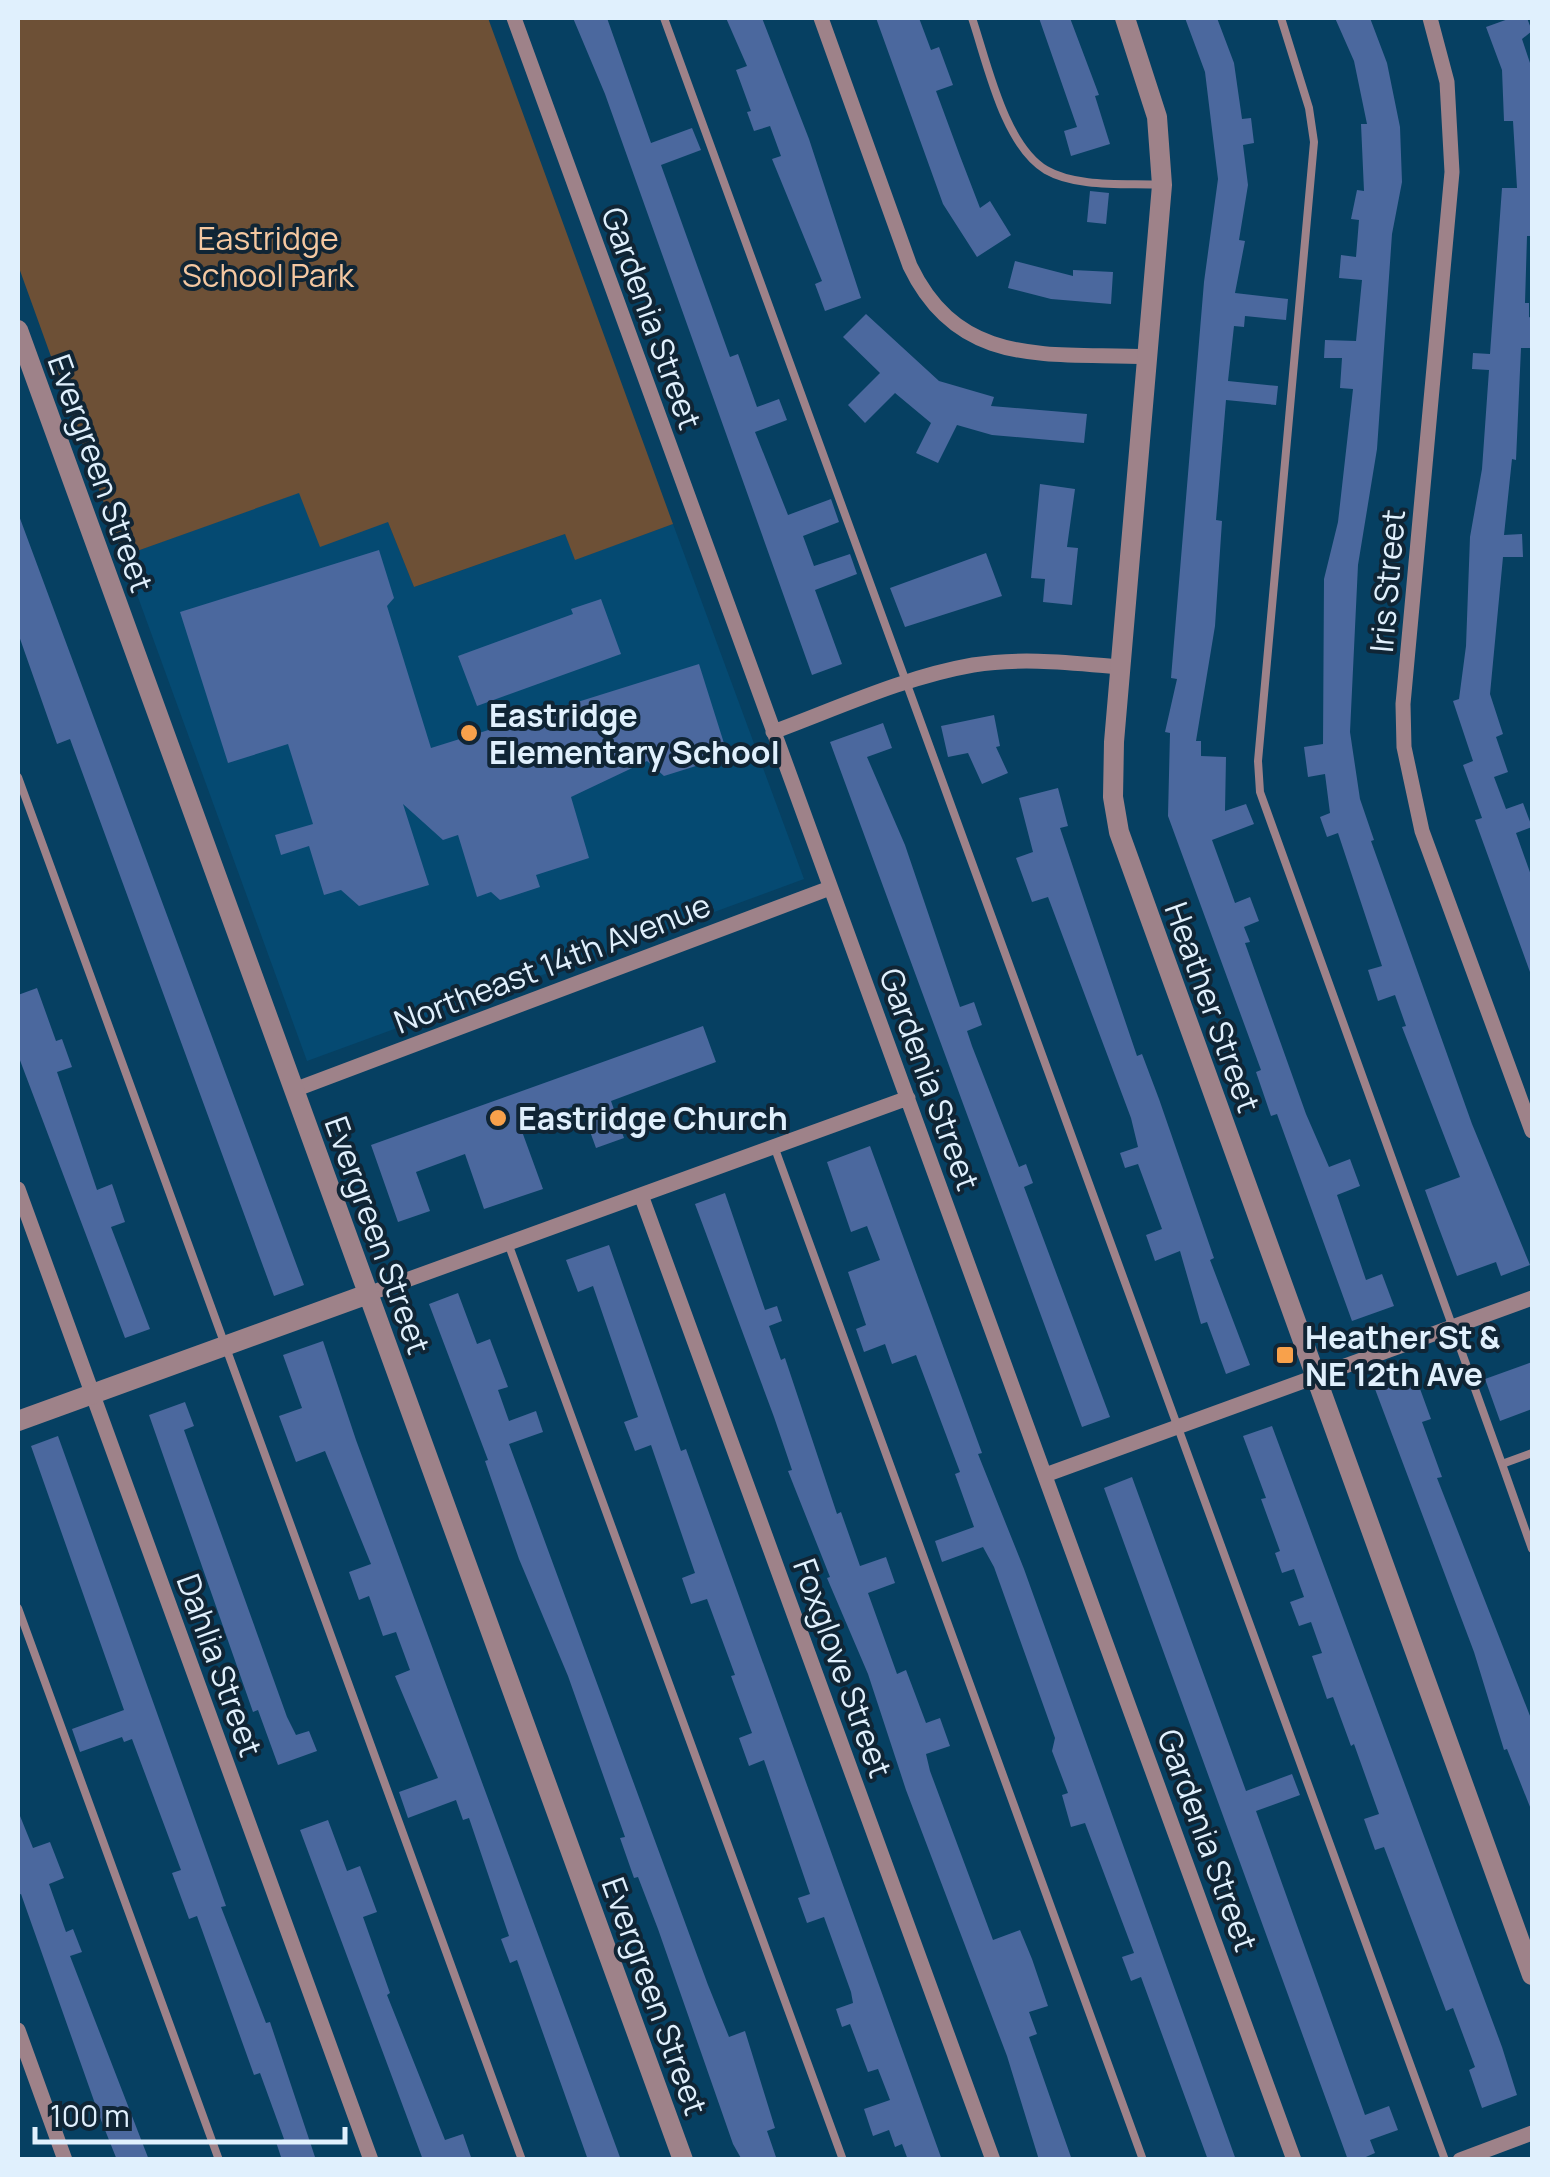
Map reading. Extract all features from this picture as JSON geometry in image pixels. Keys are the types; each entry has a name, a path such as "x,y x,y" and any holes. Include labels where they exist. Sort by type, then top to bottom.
{"street":[{"name":"Gardenia Street","path":"514,18 1048,1474 1294,2160"},
{"path":"821,18 910,266 924,296 942,318 982,342 1016,350 1148,357"},
{"name":"Heather Street","path":"1125,18 1157,118 1162,185 1112,766 1119,832 1532,1975"},
{"name":"Iris Street","path":"1430,18 1447,82 1452,172 1404,704 1404,747 1422,831 1532,1131"},
{"name":"Evergreen Street","path":"18,330 683,2160"},
{"path":"773,732 957,668 1008,662 1121,667"},
{"name":"Northeast 14th Avenue","path":"294,1090 830,888"},
{"path":"18,1420 908,1098"},
{"name":"Dahlia Street","path":"18,1189 371,2160"},
{"name":"Foxglove Street","path":"641,1194 992,2160"},
{"path":"1048,1474 1532,1298"},
{"path":"18,2030 65,2160"},
{"path":"1460,2160 1532,2133"}],"lane":[{"path":"664,18 1180,1426 1444,2160"},
{"path":"972,18 1015,140 1045,170 1076,179 1162,185"},
{"path":"1281,18 1309,108 1314,142 1258,762 1260,792 1532,1549"},
{"path":"18,777 522,2160"},
{"path":"774,1146 1143,2160"},
{"path":"508,1243 843,2160"},
{"path":"1502,1464 1532,1453"},
{"path":"18,1608 219,2160"}],"shaded area":[{"name":"Eastridge Elementary School","path":"300,492 388,522 414,587 565,534 576,559 673,524 804,879 307,1061 123,556"}],"green space":[{"name":"Eastridge School Park","path":"18,18 488,18 673,524 575,560 565,534 414,587 388,522 320,547 299,493 123,556 18,265"}],"building":[{"path":"573,18 607,18 651,143 692,128 701,150 661,165 730,357 738,354 757,407 779,399 787,420 755,432 788,515 831,499 839,522 803,536 814,566 850,554 857,574 815,590 842,664 812,675 605,94"},
{"path":"726,18 762,18 809,139 861,298 825,311 815,284 822,281 772,159 781,156 770,126 754,131 747,112 751,111 736,70 747,66"},
{"path":"876,18 919,18 931,50 939,47 953,85 936,91 960,156 980,208 990,201 1011,235 977,257 943,204"},
{"path":"1039,18 1070,18 1099,95 1095,96 1110,144 1071,156 1064,131 1077,127"},
{"path":"1185,18 1217,18 1234,63 1242,119 1251,118 1254,143 1243,145 1248,185 1239,240 1245,241 1235,293 1288,299 1286,320 1245,316 1244,327 1234,326 1228,381 1278,386 1276,405 1226,400 1216,520 1222,521 1215,626 1196,741 1201,741 1201,756 1226,757 1225,811 1246,804 1254,824 1212,840 1235,903 1250,897 1259,921 1244,927 1250,942 1245,943 1306,1114 1329,1167 1350,1159 1360,1186 1337,1195 1366,1280 1382,1274 1394,1306 1352,1321 1277,1114 1271,1116 1256,1072 1261,1070 1168,816 1170,733 1165,732 1177,679 1171,678 1204,282 1218,179 1205,72"},
{"path":"1335,18 1370,18 1387,63 1400,127 1402,182 1392,234 1377,449 1358,565 1350,732 1360,799 1374,840 1371,841 1472,1124 1530,1265 1501,1276 1496,1262 1457,1276 1437,1223 1425,1190 1460,1177 1402,1027 1406,1026 1395,995 1378,1001 1368,970 1382,966 1338,833 1327,837 1320,817 1330,813 1325,774 1308,777 1304,747 1323,744 1324,579 1338,522 1353,389 1340,388 1342,358 1324,358 1325,340 1356,341 1362,280 1339,278 1341,255 1356,257 1359,220 1351,219 1357,190 1364,191 1361,124 1367,124 1354,61"},
{"path":"1511,18 1527,18 1532,31 1522,39 1532,69 1532,236 1527,236 1525,303 1529,303 1532,318 1532,348 1521,348 1516,460 1512,459 1504,535 1522,534 1523,557 1503,557 1490,694 1503,734 1496,737 1508,772 1494,777 1506,809 1523,803 1532,827 1516,833 1532,878 1530,972 1475,820 1482,818 1463,765 1473,761 1453,701 1459,699 1466,646 1470,537 1482,469 1489,370 1472,369 1473,353 1490,354 1502,188 1517,188 1513,121 1504,121 1502,70 1486,27"},
{"path":"1090,191 1109,193 1106,224 1087,222"},
{"path":"1015,261 1073,276 1073,270 1113,272 1111,304 1051,299 1008,288"},
{"path":"866,314 939,381 994,397 991,406 1087,414 1084,443 992,435 957,425 938,463 916,453 931,423 895,393 865,423 848,405 880,373 843,337"},
{"path":"1040,484 1075,489 1067,547 1078,548 1072,605 1043,602 1045,579 1031,578"},
{"path":"18,513 304,1285 274,1296 70,739 57,744 18,633"},
{"path":"379,550 394,598 387,606 431,748 699,664 728,756 664,776 647,761 571,797 589,858 536,875 540,887 500,900 491,892 477,897 458,835 443,840 403,804 429,885 359,906 341,890 324,895 309,846 281,855 275,835 313,824 288,744 228,763 180,612"},
{"path":"986,553 1002,596 905,627 890,588"},
{"path":"601,599 621,654 477,706 458,656 573,614 571,609"},
{"path":"994,715 1000,746 996,747 1008,773 982,784 968,753 948,757 941,726"},
{"path":"883,723 892,748 867,757 905,845 960,1007 974,1002 982,1025 967,1031 1019,1167 1026,1164 1033,1183 1024,1187 1110,1417 1082,1427 830,742"},
{"path":"1058,788 1068,826 1060,828 1137,1056 1142,1054 1159,1099 1214,1258 1210,1260 1250,1365 1226,1374 1207,1322 1201,1324 1180,1251 1155,1261 1146,1235 1162,1229 1138,1164 1125,1168 1120,1153 1138,1147 1131,1118 1048,897 1032,902 1016,858 1033,852 1019,798"},
{"path":"37,988 56,1041 62,1039 72,1067 57,1072 97,1190 112,1184 125,1222 111,1227 150,1329 125,1338 18,1055 18,995"},
{"path":"703,1026 716,1062 611,1101 624,1138 596,1148 580,1104 520,1126 543,1189 484,1209 465,1154 416,1172 430,1211 398,1222 371,1145"},
{"path":"870,1146 1236,2160 1208,2160 1141,1977 1131,1981 1122,1957 1134,1953 1085,1823 1071,1827 1062,1795 1068,1793 1052,1751 1055,1738 994,1567 983,1547 942,1562 935,1541 974,1527 955,1474 960,1472 916,1355 892,1364 885,1344 864,1352 856,1329 866,1325 848,1272 880,1260 867,1226 851,1232 827,1162"},
{"path":"725,1193 765,1310 777,1306 782,1321 769,1326 781,1360 785,1358 837,1514 841,1512 860,1566 886,1557 895,1583 868,1593 897,1674 906,1670 926,1723 940,1718 950,1746 926,1754 930,1771 993,1940 1020,1930 1032,1959 1048,2006 1029,2012 1037,2034 1029,2037 1072,2160 1039,2160 1007,2056 906,1790 868,1674 788,1471 792,1470 774,1417 695,1204"},
{"path":"609,1245 942,2160 908,2160 902,2144 895,2147 889,2130 873,2136 864,2109 890,2100 878,2069 868,2072 850,2024 842,2027 836,2009 853,2003 851,1992 824,1917 807,1923 798,1898 810,1894 764,1760 749,1766 739,1738 752,1733 731,1676 735,1675 707,1599 691,1604 682,1578 695,1573 651,1445 635,1451 624,1422 638,1417 593,1286 578,1292 566,1260"},
{"path":"458,1293 477,1344 490,1339 508,1387 498,1390 509,1421 536,1411 543,1432 509,1444 708,1985 729,2037 745,2031 775,2128 767,2131 777,2160 742,2160 733,2144 658,1929 638,1877 634,1878 620,1838 625,1837 568,1676 519,1559 485,1461 488,1460 429,1304"},
{"path":"323,1341 621,2160 588,2160 517,1960 510,1963 501,1939 509,1936 469,1818 463,1820 456,1800 408,1818 399,1792 438,1778 395,1676 410,1670 396,1632 383,1636 369,1596 359,1600 349,1572 371,1564 325,1451 296,1462 279,1416 302,1408 283,1355"},
{"path":"1532,1362 1532,1409 1500,1421 1485,1379"},
{"path":"1415,1375 1431,1419 1422,1422 1442,1477 1437,1478 1532,1721 1532,1812 1507,1749 1504,1750 1474,1652 1375,1389"},
{"path":"185,1402 194,1426 184,1430 287,1717 296,1735 309,1731 317,1751 278,1765 258,1710 253,1712 149,1415"},
{"path":"1272,1426 1517,2095 1482,2108 1469,2070 1475,2067 1453,2008 1446,2011 1384,1847 1375,1850 1364,1819 1379,1814 1333,1697 1327,1699 1312,1656 1322,1653 1311,1622 1299,1626 1290,1602 1304,1597 1294,1569 1282,1573 1275,1553 1280,1551 1261,1499 1266,1498 1243,1436"},
{"path":"58,1436 226,1906 221,1907 266,2023 270,2022 316,2160 282,2160 276,2142 284,2139 260,2073 254,2075 197,1916 189,1919 172,1873 181,1870 132,1739 124,1742 122,1737 80,1752 72,1729 124,1710 31,1446"},
{"path":"1132,1477 1246,1791 1292,1774 1300,1795 1256,1811 1365,2115 1389,2106 1398,2130 1370,2140 1375,2153 1359,2160 1348,2160 1104,1488"},
{"path":"18,1811 33,1848 50,1842 64,1878 49,1884 66,1932 73,1929 82,1952 70,1956 149,2160 117,2160 99,2115 21,1894 18,1895"},
{"path":"328,1820 347,1871 360,1866 377,1912 363,1917 390,1993 387,1995 445,2140 463,2134 472,2160 423,2160 300,1830"}],"place":[{"name":"Eastridge Elementary School","path":"469,733"},
{"name":"Eastridge Church","path":"498,1118"},
{"name":"Heather St & NE 12th Ave","path":"1285,1355"}]}
